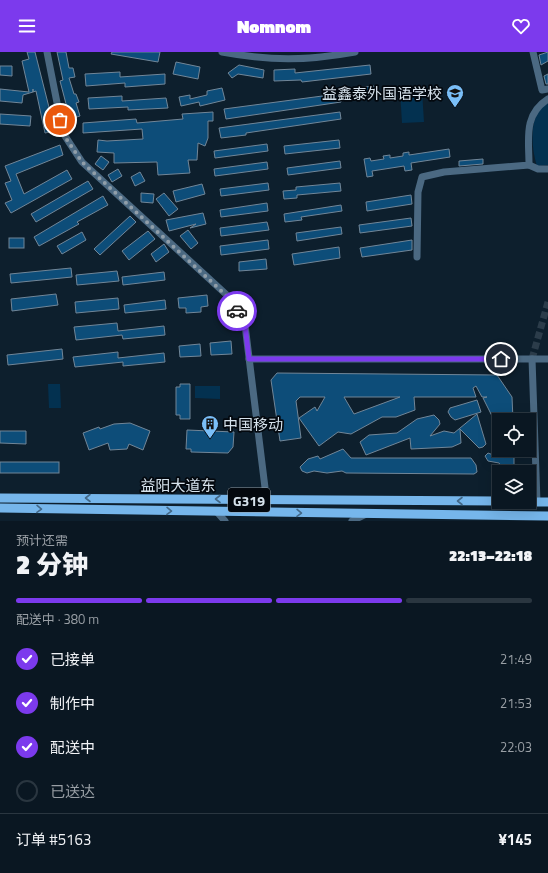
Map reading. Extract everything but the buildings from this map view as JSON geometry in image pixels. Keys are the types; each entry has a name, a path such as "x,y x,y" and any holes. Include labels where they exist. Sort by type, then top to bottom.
{"main road":[{"name":"益阳大道东","path":"0,498 492,501"},
{"path":"536,502 548,502"},
{"name":"G319","path":"0,508 548,516"}],"street":[{"path":"47,52 63,134 82,162 229,298 245,325 268,500 268,512"},
{"path":"222,52 277,60 320,58 354,52"},
{"path":"533,52 542,90 548,89"},
{"path":"529,165 529,126 533,113 538,105 548,99"},
{"path":"416,257 418,192 422,177 444,172 529,165 538,169 548,169"},
{"path":"249,359 548,359"},
{"path":"532,359 533,465"},
{"path":"216,511 226,521"},
{"path":"352,521 367,514"}],"shaded area":[{"path":"422,90 424,122 402,123 400,92"},
{"path":"548,102 548,165 537,166 533,150 534,122 537,114"},
{"path":"48,384 60,384 61,408 49,408"},
{"path":"195,386 220,386 220,399 195,398"}],"tunnel":[{"path":"532,359 548,302"}],"way so far":[{"path":"60,120 63,134 82,162 229,298 237,311"}],"place":[{"name":"益鑫泰外国语学校","path":"455,108"},
{"name":"中国移动","path":"210,439"}],"route":[{"path":"237,311 245,325 249,359 501,359"}]}
